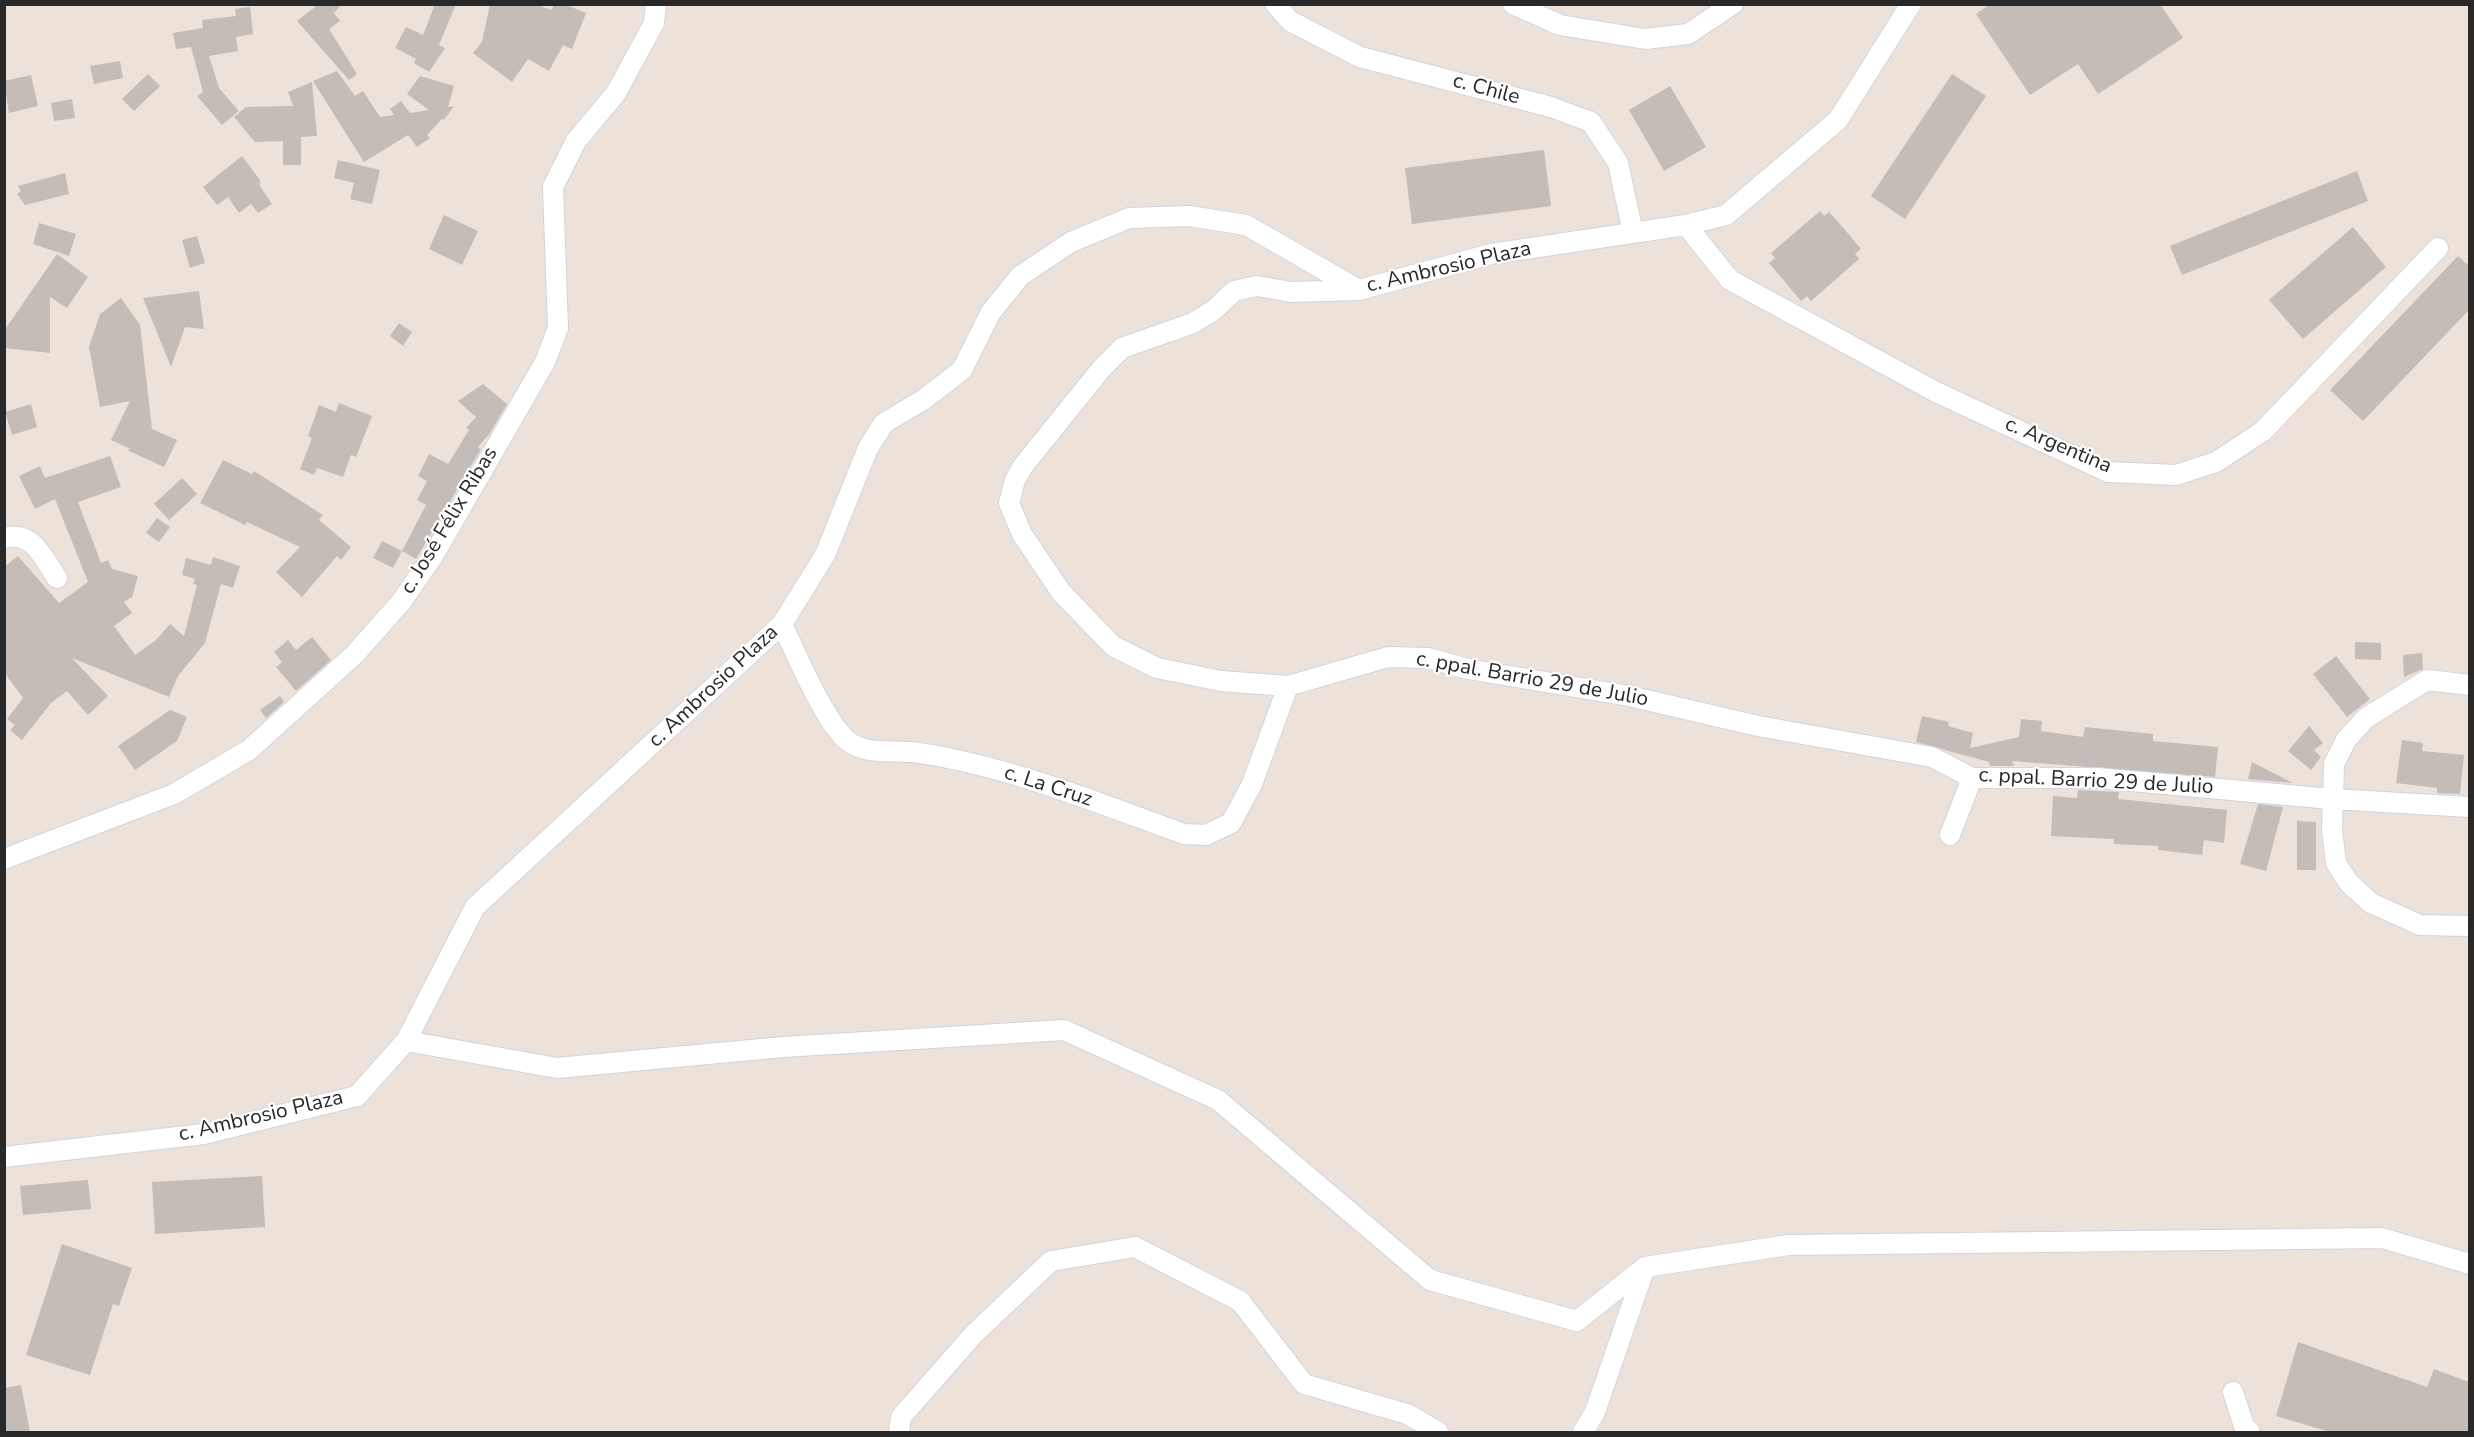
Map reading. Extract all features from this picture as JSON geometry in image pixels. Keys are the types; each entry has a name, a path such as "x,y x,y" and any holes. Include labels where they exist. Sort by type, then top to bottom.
{"street":[{"name":"c. José Félix Ribas","path":"4,859 174,794 249,750 355,654 401,602 433,556 545,362 558,328 554,187 576,141 616,93 654,23 656,4"},
{"name":"c. Chile","path":"1275,4 1290,21 1360,57 1551,106 1592,122 1618,163 1633,232"},
{"path":"1513,4 1560,25 1645,39 1688,34 1733,4"},
{"name":"c. Ambrosio Plaza","path":"4,1157 204,1134 357,1096 406,1041 474,907 782,624 825,555 868,448 884,423 923,400 962,370 991,312 1020,276 1071,242 1129,218 1189,216 1246,225 1359,290 1491,254 1686,225 1726,214 1838,120 1911,4"},
{"name":"c. Argentina","path":"1686,225 1730,280 1936,392 2108,472 2176,475 2216,462 2263,431 2438,248"},
{"name":"c. ppal. Barrio 29 de Julio","path":"1359,290 1291,292 1257,286 1234,291 1214,310 1193,323 1122,348 1102,368 1023,466 1015,480 1009,503 1022,534 1061,592 1113,646 1157,668 1221,681 1288,686 1388,657 1428,658 1468,669 1629,696 1758,726 1932,757 1972,778 2097,778 2332,799 2469,807"},
{"path":"4,538 19,535 28,540 57,578"},
{"name":"c. La Cruz","path":"782,624 816,693 848,742 865,750 913,752 962,759 1049,785 1184,834 1206,835 1231,823 1252,784 1288,686"},
{"path":"2469,685 2427,680 2366,718 2346,740 2334,764 2332,799 2332,830 2336,863 2349,883 2371,903 2420,925 2469,926"},
{"path":"1950,835 1972,778"},
{"path":"406,1041 557,1068 783,1047 1064,1030 1218,1100 1430,1280 1577,1321 1645,1267 1789,1245 2382,1238 2469,1264"},
{"path":"899,1432 901,1417 974,1334 1051,1261 1135,1247 1240,1301 1304,1384 1407,1414 1437,1432"},
{"path":"1583,1432 1595,1412 1645,1267"},
{"path":"2233,1392 2244,1426 2250,1432"}],"building":[{"path":"319,4 342,4 334,13 340,21 329,29 357,74 349,80 297,21"},
{"path":"435,4 456,4 439,45 445,48 429,72 414,63 416,59 395,48 406,27 423,35"},
{"path":"490,4 534,4 552,10 554,4 564,4 586,13 572,49 563,45 549,71 528,59 512,82 473,53 482,42"},
{"path":"1990,4 2160,4 2183,38 2098,94 2078,64 2030,95 1976,14"},
{"path":"250,7 253,34 236,37 238,51 209,56 219,88 239,111 222,125 197,96 203,92 191,47 176,49 173,33 203,28 202,20 236,16 235,9"},
{"path":"120,61 123,78 94,84 90,66"},
{"path":"337,71 355,96 363,91 380,117 394,115 390,109 401,101 410,113 429,110 407,94 420,76 454,86 448,107 454,106 444,120 442,119 427,135 430,138 417,147 408,135 364,162 313,81"},
{"path":"148,74 160,86 134,111 122,99"},
{"path":"1952,74 1986,96 1905,219 1871,196"},
{"path":"31,75 38,106 9,113 4,81"},
{"path":"312,82 317,136 301,137 301,165 283,165 283,141 255,142 234,117 246,107 293,106 288,92"},
{"path":"1670,86 1706,147 1664,171 1629,110"},
{"path":"72,99 75,118 54,121 51,103"},
{"path":"1544,150 1551,206 1412,224 1405,168"},
{"path":"242,156 260,180 260,186 272,204 258,213 251,204 239,213 228,197 217,205 203,187"},
{"path":"338,160 380,170 372,204 350,199 354,183 334,178"},
{"path":"2357,171 2368,201 2182,275 2170,246"},
{"path":"65,173 69,194 25,205 17,194 21,191 18,186"},
{"path":"1820,211 1824,216 1829,212 1861,249 1855,254 1859,259 1811,301 1807,296 1801,301 1769,263 1775,258 1771,253"},
{"path":"444,215 478,231 462,265 429,249"},
{"path":"39,223 76,234 69,256 33,244"},
{"path":"2353,227 2386,267 2303,339 2269,300"},
{"path":"197,236 205,263 190,268 182,240"},
{"path":"57,254 88,277 67,308 50,297 50,353 4,348 4,331"},
{"path":"2458,256 2469,266 2469,310 2363,421 2330,390"},
{"path":"199,291 204,329 185,327 171,367 143,298"},
{"path":"121,298 140,325 152,429 177,440 164,467 111,440 130,401 100,407 89,347 100,314"},
{"path":"399,323 412,332 403,346 390,336"},
{"path":"483,384 507,404 490,433 478,447 481,449 416,559 402,551 426,505 417,500 427,481 418,476 429,454 448,464 469,430 466,428 476,417 458,401"},
{"path":"339,403 372,416 356,457 351,455 343,477 317,468 314,475 300,469 312,438 308,436 319,405 336,412"},
{"path":"31,404 37,427 12,435 5,412"},
{"path":"110,456 121,487 78,502 101,563 108,560 112,569 138,576 132,597 124,602 132,613 114,626 135,655 156,640 170,624 184,636 197,585 193,584 195,579 182,575 186,558 211,565 213,557 240,566 233,588 221,584 205,643 178,676 169,697 72,658 108,696 88,715 67,691 51,703 22,740 10,730 15,725 7,719 23,698 4,672 4,567 18,556 59,603 88,582 55,499 35,509 19,476 40,466 45,478"},
{"path":"223,460 252,474 254,471 323,515 319,520 351,547 341,560 337,556 302,597 276,572 300,547 247,522 245,525 200,503"},
{"path":"182,478 197,494 169,520 154,504"},
{"path":"157,518 170,527 159,542 146,533"},
{"path":"382,541 402,551 393,568 373,558"},
{"path":"312,637 331,660 296,691 276,667 282,662 274,652 288,640 296,650"},
{"path":"2355,642 2381,643 2381,660 2355,659"},
{"path":"2422,653 2423,669 2404,677 2403,655"},
{"path":"2336,656 2370,699 2347,717 2313,674"},
{"path":"280,696 284,702 266,718 260,710"},
{"path":"170,710 187,717 177,741 135,770 118,746"},
{"path":"1922,716 1949,722 1948,726 1973,733 1970,748 2019,737 2021,719 2042,721 2041,731 2083,737 2085,727 2153,734 2153,741 2218,747 2215,777 2012,761 2014,766 1990,766 1989,762 1916,742"},
{"path":"2309,726 2323,743 2314,750 2321,757 2311,770 2288,751"},
{"path":"2402,740 2423,743 2422,751 2464,755 2460,794 2437,793 2437,788 2396,783"},
{"path":"2252,762 2293,783 2248,779"},
{"path":"2078,790 2119,792 2118,799 2227,810 2224,843 2204,840 2202,855 2158,850 2158,846 2114,844 2114,839 2051,836 2053,796 2077,798"},
{"path":"2258,804 2283,807 2266,871 2240,864"},
{"path":"2297,821 2316,822 2316,870 2297,870"},
{"path":"262,1176 265,1227 155,1234 152,1182"},
{"path":"88,1180 91,1209 23,1215 20,1186"},
{"path":"62,1244 132,1268 119,1306 113,1304 90,1375 26,1355"},
{"path":"2298,1342 2427,1387 2434,1369 2469,1382 2469,1432 2330,1432 2276,1416"},
{"path":"21,1385 30,1432 4,1432 4,1388"}]}
